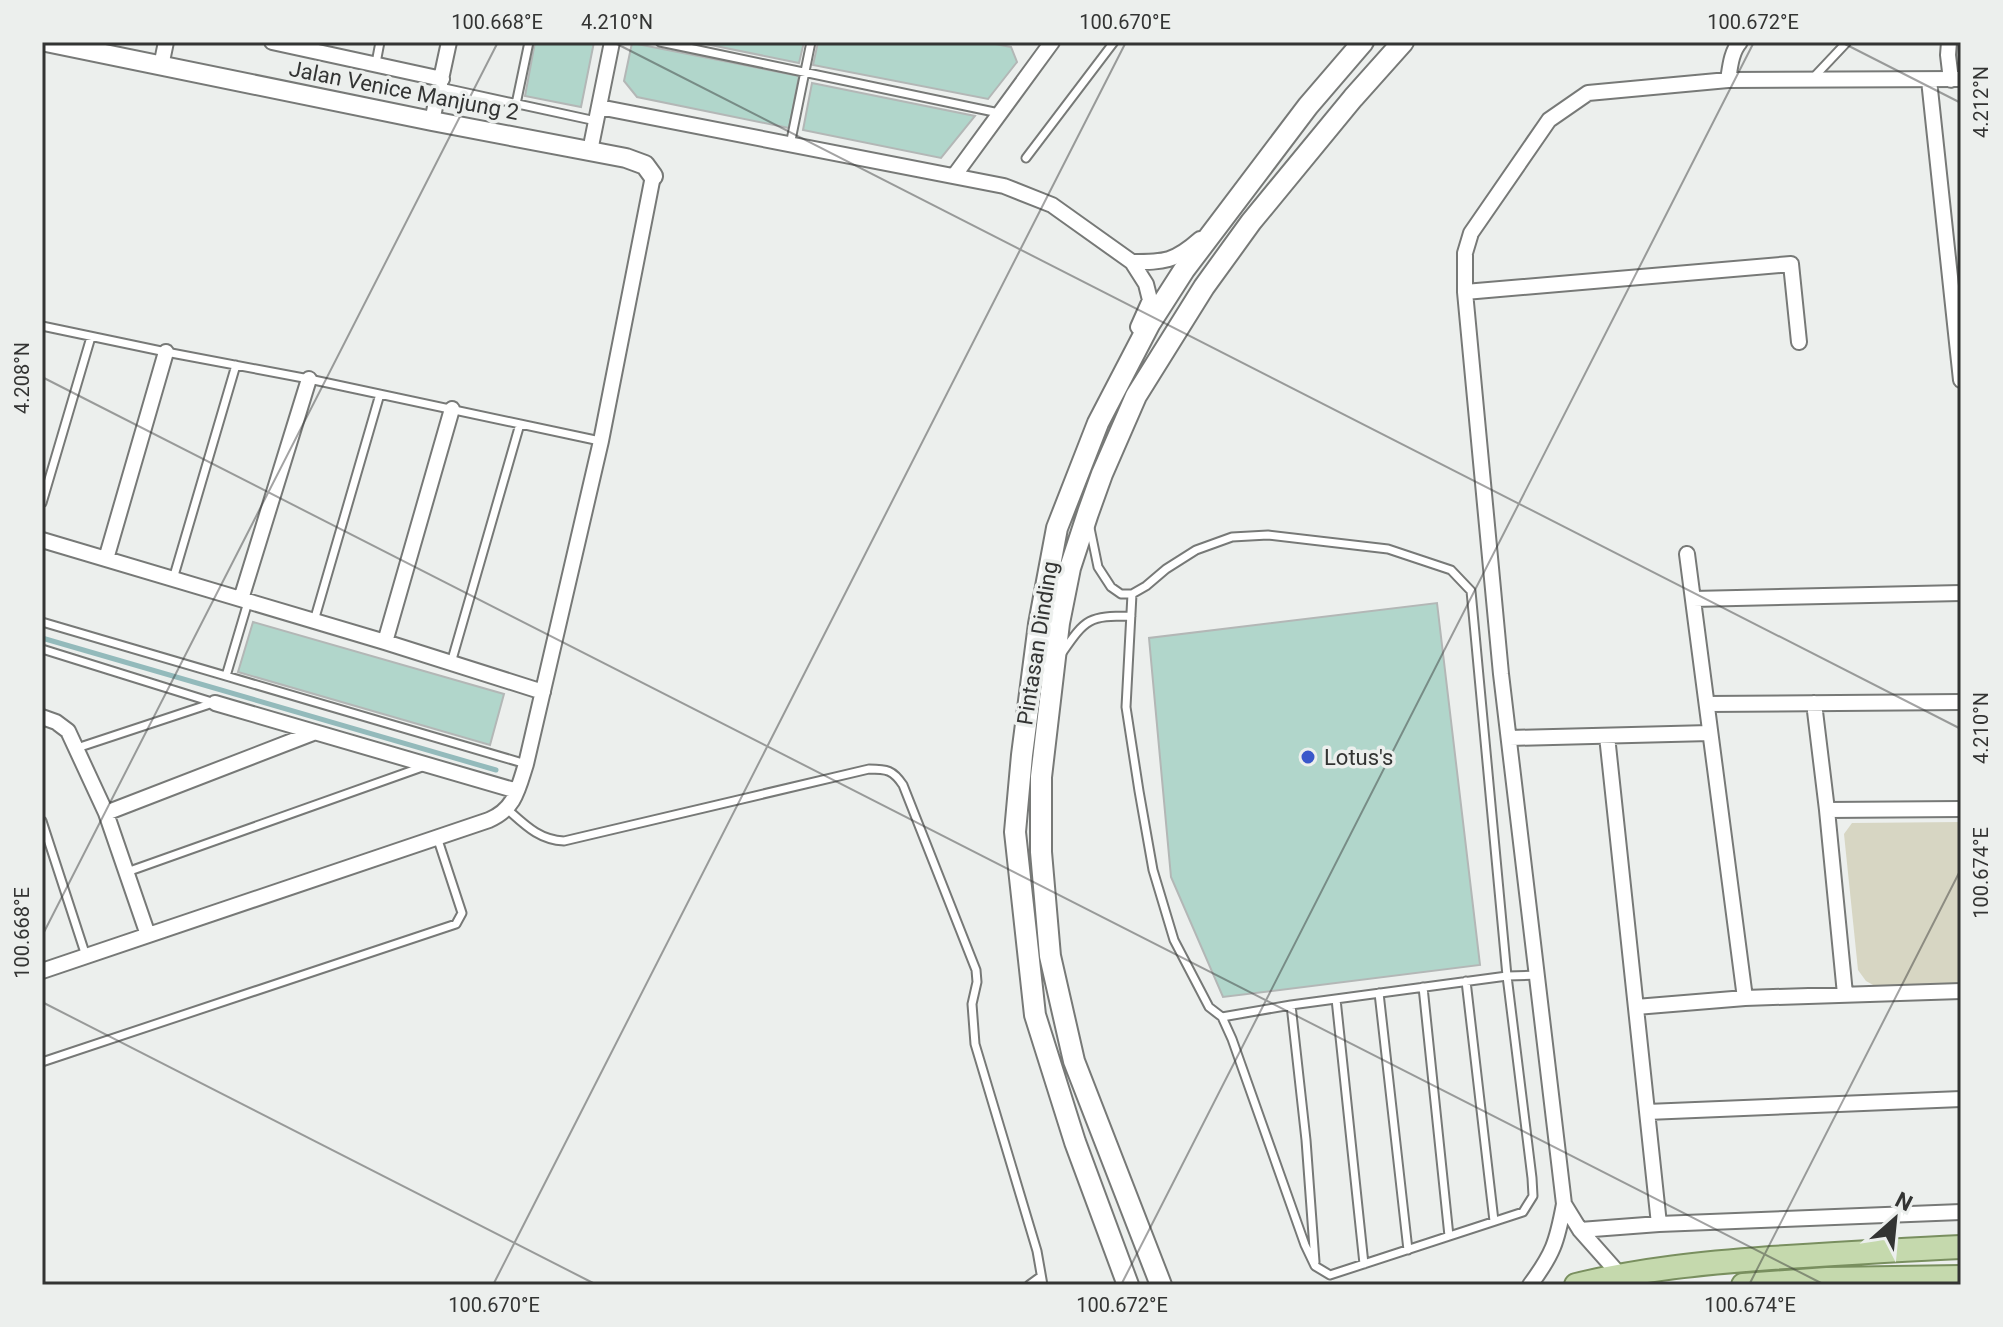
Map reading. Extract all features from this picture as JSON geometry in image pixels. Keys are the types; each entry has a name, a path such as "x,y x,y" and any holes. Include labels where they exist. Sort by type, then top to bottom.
{"main road":[{"name":"Pintasan Dinding","path":"1128,1285 1075,1142 1035,1015 1015,832 1039,624 1057,528 1098,423 1150,323 1184,270 1308,106 1363,42"},
{"name":"Pintasan Dinding","path":"1161,1285 1074,1061 1050,956 1041,852 1041,777 1059,623 1070,568 1088,513 1136,396 1204,287 1251,222 1403,42"},
{"path":"1576,1285 1619,1274 1680,1265 1961,1247"},
{"path":"1743,1285 1961,1277"}],"street":[{"name":"Jalan Venice Manjung 2","path":"46,42 626,158 645,165 653,176"},
{"path":"161,66 166,42"},
{"path":"272,42 303,45 441,83"},
{"path":"432,121 449,42"},
{"path":"590,151 612,42"},
{"path":"954,176 1052,42"},
{"path":"1728,80 1733,55 1740,42"},
{"path":"1530,1285 1557,1240 1564,1204 1501,674 1465,292 1465,253 1471,233 1549,120 1588,93 1728,80 1956,80 1948,55 1949,42"},
{"path":"1929,80 1961,380"},
{"path":"597,114 790,145 954,176 1004,186 1052,205 1132,262 1146,284 1150,300 1116,370 1098,423"},
{"path":"42,971 489,820 507,809 526,764 601,441 653,176"},
{"path":"1132,262 1175,259 1222,220"},
{"path":"1465,292 1791,264 1799,342"},
{"path":"106,559 166,352"},
{"path":"244,600 309,379"},
{"path":"385,642 452,409"},
{"path":"42,540 543,692"},
{"path":"1687,554 1745,998"},
{"path":"1693,599 1961,593"},
{"path":"1707,704 1961,702"},
{"path":"215,703 517,791"},
{"path":"1814,703 1845,994"},
{"path":"42,717 68,731 106,813 148,935"},
{"path":"106,813 313,733"},
{"path":"1510,738 1710,733"},
{"path":"1607,736 1659,1224"},
{"path":"1827,810 1961,809"},
{"path":"1636,1007 1745,998 1961,991"},
{"path":"1647,1112 1961,1099"},
{"path":"1564,1204 1580,1230 1619,1274"},
{"path":"1580,1230 1961,1212"}],"lane":[{"path":"375,64 380,42"},
{"path":"516,104 529,42"},
{"path":"660,42 999,113"},
{"path":"790,145 811,42"},
{"path":"1026,158 1114,42"},
{"path":"1811,80 1847,42"},
{"path":"441,83 516,104 597,114"},
{"path":"42,326 601,441"},
{"path":"42,503 91,337"},
{"path":"173,579 236,365"},
{"path":"314,621 380,394"},
{"path":"451,663 520,424"},
{"path":"1088,513 1098,567 1111,587 1121,594 1132,594 1146,586 1196,550 1232,537 1268,535 1388,549 1451,570 1471,591 1507,976 1533,1196 1523,1212 1330,1275 1315,1266 1232,1039 1222,1017 1209,1007 1174,940 1153,870 1126,707 1132,594"},
{"path":"226,676 244,600"},
{"path":"1054,665 1077,631 1088,621 1101,616 1131,616"},
{"path":"42,622 526,764"},
{"path":"42,649 215,703"},
{"path":"1479,676 1501,674"},
{"path":"76,749 215,703"},
{"path":"127,872 427,765"},
{"path":"507,809 541,837 564,841 869,769 885,769 896,774 976,970 972,1004 975,1044 1037,1251 1042,1281 1029,1285"},
{"path":"42,821 86,956"},
{"path":"42,1062 456,924 462,913 437,837"},
{"path":"1222,1017 1466,981 1538,975"},
{"path":"1466,981 1494,1221"},
{"path":"1423,987 1449,1236"},
{"path":"1379,993 1408,1250"},
{"path":"1336,999 1364,1264"},
{"path":"1291,1005 1306,1140 1315,1266"}],"green space":[{"path":"1961,822 1961,983 1875,986 1866,981 1858,970 1844,834 1852,823"}],"building":[{"path":"535,42 594,42 581,107 525,96"},
{"path":"696,42 804,42 799,63"},
{"path":"818,42 985,42 1011,47 1017,62 988,99 813,65"},
{"path":"632,43 799,76 789,128 637,97 624,81"},
{"path":"812,83 975,116 941,158 803,130"},
{"name":"Lotus's","path":"1437,603 1480,965 1223,997 1171,877 1149,638"},
{"path":"253,622 504,694 490,745 238,672"}],"waterway":[{"path":"42,638 496,770"}],"place":[{"name":"Lotus's","path":"1308,757"}]}
